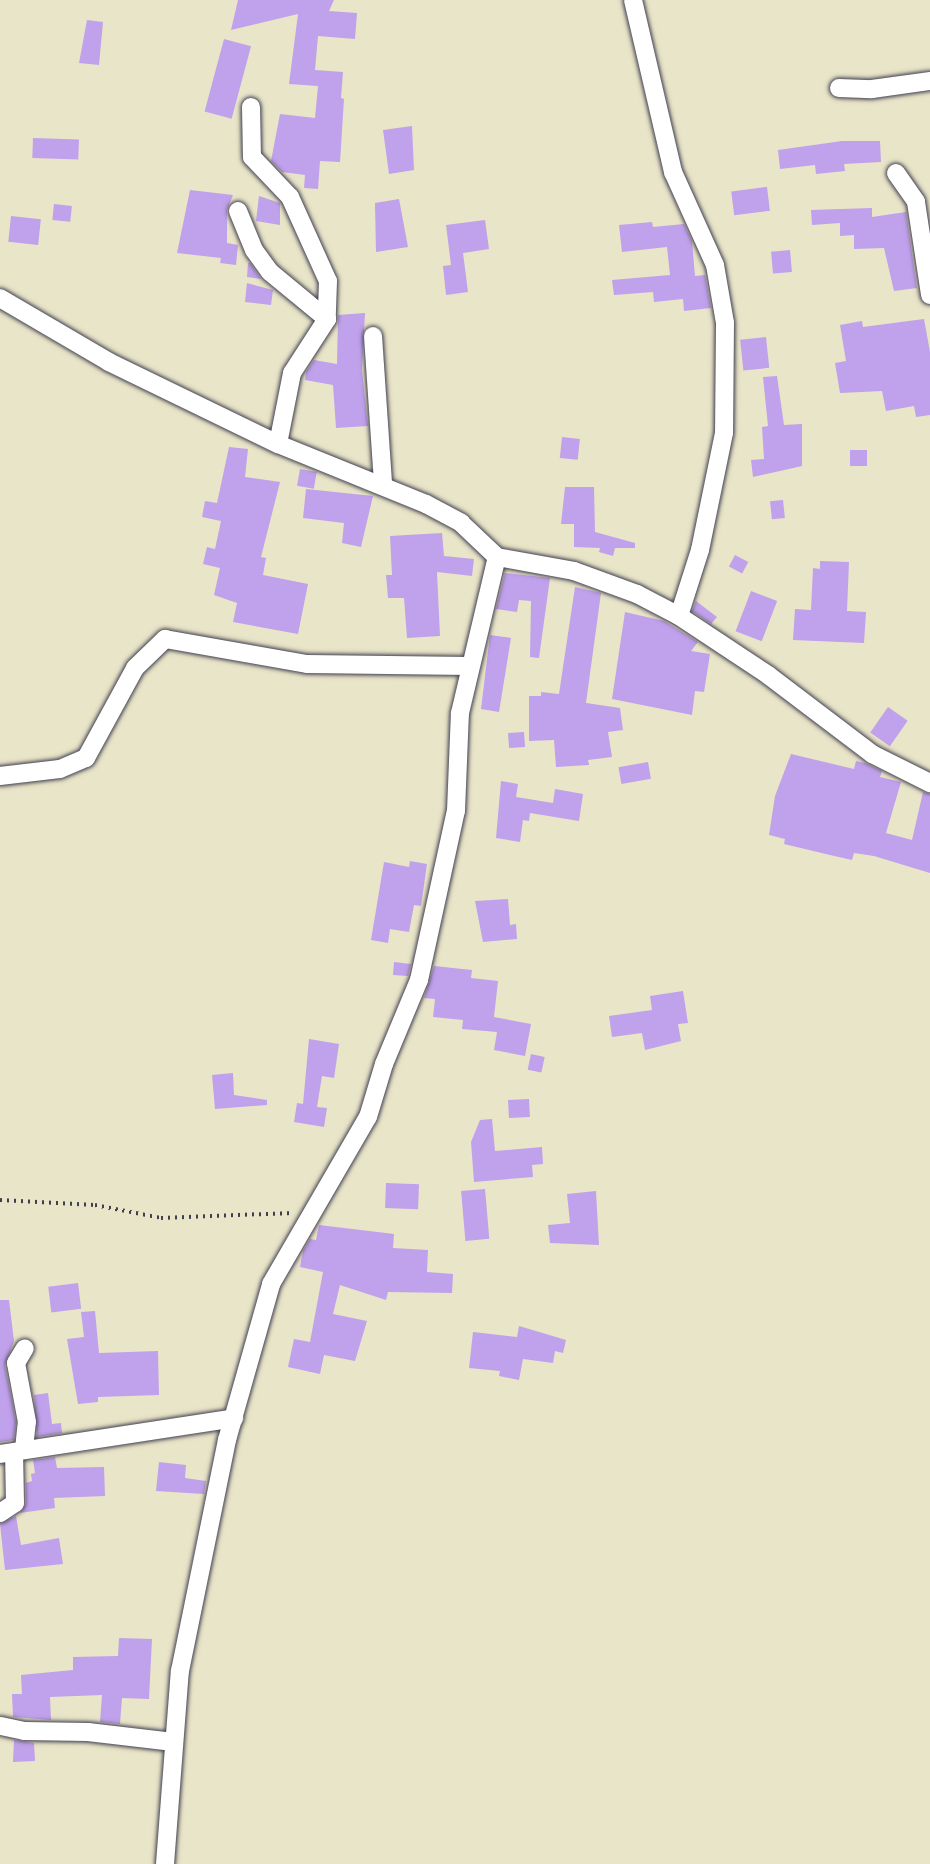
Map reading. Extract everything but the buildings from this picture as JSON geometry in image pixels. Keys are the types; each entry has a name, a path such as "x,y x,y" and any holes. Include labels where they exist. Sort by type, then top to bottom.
{"street":[{"path":"633,0 673,172 715,265 725,323 724,433 700,550 679,616"},
{"path":"839,88 882,89 930,81"},
{"path":"251,107 252,157 290,197 317,250 328,281 327,319 292,373 278,444"},
{"path":"895,173 916,202 930,295"},
{"path":"238,211 254,250 270,272 327,319"},
{"path":"0,298 109,362 278,444 383,484 461,523 497,557 574,571 637,594 679,616 768,675 872,754 930,783"},
{"path":"373,337 383,484"},
{"path":"165,1864 182,1657 234,1418 271,1284 310,1211 368,1117 384,1064 419,980 456,811 460,713 497,557"},
{"path":"0,776 60,769 86,758 135,667 165,639 307,664 470,666"},
{"path":"0,1513 15,1503 13,1452 27,1422 16,1363 25,1348"},
{"path":"13,1452 234,1418"},
{"path":"1,1726 24,1731 88,1732 173,1742"}],"path":[{"path":"0,1200 95,1205 161,1218 310,1211"}]}
